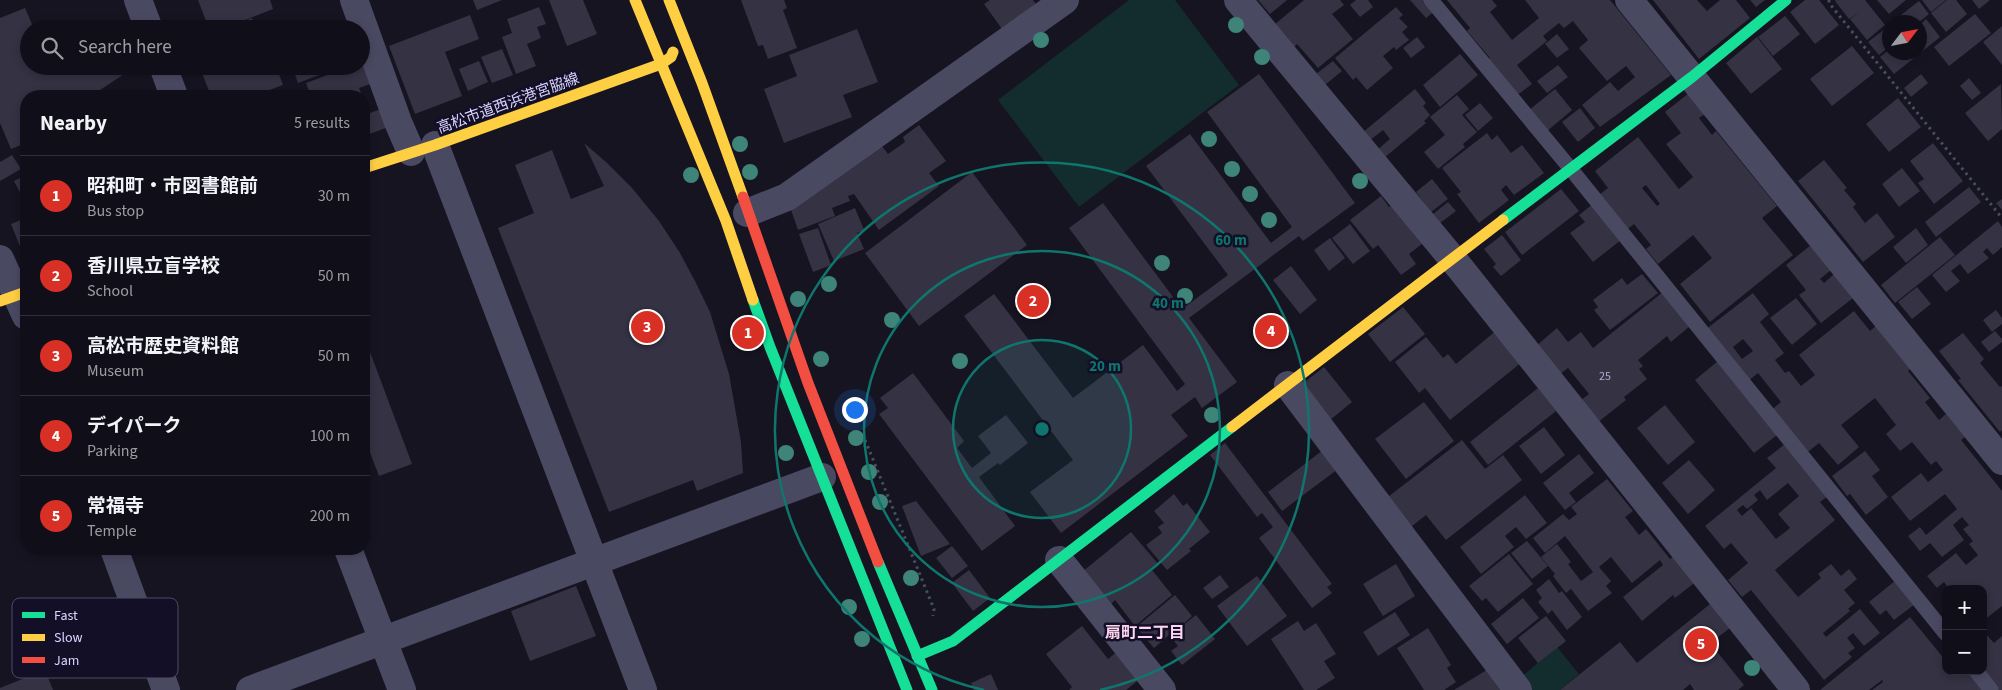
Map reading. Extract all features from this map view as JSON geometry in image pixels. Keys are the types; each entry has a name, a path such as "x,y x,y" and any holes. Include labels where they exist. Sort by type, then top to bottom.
{"street":[{"path":"138,0 146,20"},
{"path":"354,0 361,20"},
{"path":"635,0 726,221 770,347 907,690"},
{"path":"669,0 712,110 747,213 841,470 932,690"},
{"path":"747,213 787,197 1064,0"},
{"path":"1238,0 1452,258 1796,690"},
{"path":"1629,0 2002,462"},
{"path":"917,656 953,641 1452,258 1692,77 1786,0"},
{"path":"661,64 671,57 677,42 678,21"},
{"path":"370,44 398,122 423,148 595,560 643,690"},
{"path":"661,64 674,63 700,79"},
{"name":"高松市道西浜港宮脇線","path":"370,166 661,64"},
{"path":"166,75 172,90"},
{"path":"0,259 17,301"},
{"path":"1288,385 1518,690"},
{"path":"250,690 822,477"},
{"path":"116,555 132,598"},
{"path":"350,555 402,690"},
{"path":"1059,560 1162,690"},
{"path":"162,678 166,690"}],"lane":[{"path":"1431,0 1570,168 1943,630"},
{"path":"1979,675 1991,690"}],"path":[{"path":"1829,0 1835,10 2002,218"},
{"path":"859,432 865,440 934,609 933,624"}],"green space":[{"path":"1129,0 1175,0 1239,85 1079,207 998,100"},
{"path":"1557,647 1579,674 1560,690 1529,690 1520,678"}],"building":[{"path":"198,0 270,0 273,9 245,20 206,20"},
{"path":"473,0 502,0 477,10"},
{"path":"549,0 583,0 597,34 567,46"},
{"path":"741,0 784,0 787,8 783,10 797,48 768,59 763,45 758,46"},
{"path":"990,0 1033,0 1036,4 1002,29 984,4"},
{"path":"1258,0 1287,0 1270,14"},
{"path":"1304,0 1340,0 1344,5 1332,14 1353,39 1318,68 1297,44 1293,48 1274,25"},
{"path":"1356,0 1368,0 1373,7 1360,17 1350,5"},
{"path":"1410,0 1427,0 1436,10 1426,18"},
{"path":"1447,0 1492,0 1497,6 1490,12 1512,40 1539,18 1525,0 1610,0 1671,75 1600,127 1582,105 1610,82 1618,91 1635,77 1626,66 1607,81 1579,48 1588,40 1573,21 1564,28 1559,23 1543,36 1547,41 1517,65 1532,84 1516,96 1487,60 1490,58 1467,31 1470,28"},
{"path":"1653,0 1697,0 1707,11 1720,0 1736,0 1750,18 1699,59"},
{"path":"1750,0 1765,0 1756,7"},
{"path":"1805,0 1819,0 1839,25 1815,44 1790,12"},
{"path":"1865,0 1882,21 1882,28 1867,40 1850,19 1860,12 1849,19 1835,1"},
{"path":"1877,0 1906,0 1889,14"},
{"path":"1922,0 1946,0 1931,12"},
{"path":"1947,0 1956,0 1967,14 1946,32 1931,13"},
{"path":"1972,0 1990,0 1979,9"},
{"path":"1919,1 1929,14 1927,16 1901,15"},
{"path":"539,7 546,24 537,27 541,38 527,44 536,66 516,74 502,37 512,33 507,19"},
{"path":"1396,7 1403,15 1399,18 1408,27 1402,32 1409,40 1396,50 1394,47 1383,56 1393,68 1367,90 1356,77 1353,80 1335,58"},
{"path":"25,8 30,20 20,20 20,75 122,75 100,90 20,90 20,145 11,149 0,123 0,18"},
{"path":"1975,14 1991,33 1949,66 1934,47"},
{"path":"470,15 479,39 445,52 462,96 415,114 389,46"},
{"path":"1785,16 1800,34 1773,56 1758,37"},
{"path":"1927,20 1940,37 1927,47"},
{"path":"2002,26 2002,65 1983,42"},
{"path":"857,29 878,82 843,95 852,117 784,143 764,89 797,76 789,55"},
{"path":"1882,31 1882,53 1879,55 1868,42"},
{"path":"1557,34 1569,49 1557,58 1545,44"},
{"path":"1417,37 1425,47 1411,58 1403,48"},
{"path":"1757,37 1782,69 1751,94 1726,63"},
{"path":"1852,46 1874,73 1832,106 1810,79"},
{"path":"502,49 513,75 492,83 481,57"},
{"path":"1460,54 1478,75 1440,107 1423,85"},
{"path":"1882,60 1911,60 1894,74"},
{"path":"479,61 488,82 468,91 459,69"},
{"path":"1333,61 1342,71 1325,85 1316,74"},
{"path":"1558,65 1568,77 1547,93 1537,81"},
{"path":"370,66 376,82 359,88 360,90 309,90 306,83 328,75 370,75"},
{"path":"1259,74 1355,203 1303,241 1299,236 1189,318 1237,382 1202,408 1195,397 1171,415 1188,436 1061,533 1030,492 1073,460 964,316 994,294 1073,398 1143,345 1177,391 1185,384 1069,228 1103,203 1182,309 1228,275 1146,166 1190,134 1271,243 1292,227 1207,112"},
{"path":"1921,74 1928,83 1911,97 1904,88"},
{"path":"203,75 279,75 283,85 269,90 209,90"},
{"path":"295,75 319,75 298,83"},
{"path":"1969,78 1981,93 1972,100 1960,86"},
{"path":"2001,84 2002,129 1988,141 1965,113"},
{"path":"1415,89 1426,103 1423,106 1430,115 1424,121 1426,123 1384,158 1377,150 1390,139 1383,130 1369,141 1362,133"},
{"path":"1555,89 1572,110 1546,132 1528,111"},
{"path":"1689,93 1705,114 1699,118 1712,135 1716,131 1777,206 1762,218 1793,255 1710,322 1680,284 1712,258 1693,235 1658,264 1646,249 1651,245 1634,224 1624,232 1596,197 1608,188 1595,171 1638,137 1679,189 1693,177 1666,144 1681,133 1665,112","holes":["1646,185 1660,204 1657,206 1642,188"]},
{"path":"1457,95 1469,109 1462,115 1477,132 1463,144 1465,147 1438,169 1424,152 1445,135 1430,117"},
{"path":"1898,98 1921,127 1889,152 1866,124"},
{"path":"1480,103 1493,118 1478,131 1465,115"},
{"path":"387,107 394,125 370,134 370,113"},
{"path":"1580,108 1595,128 1578,142 1562,122"},
{"path":"919,125 946,161 929,173 939,186 879,230 854,194 848,196 850,201 832,208 835,216 798,230 790,207 879,142 888,154 905,142 903,137"},
{"path":"1487,133 1492,140 1497,135 1511,153 1522,145 1544,173 1514,195 1506,185 1501,190 1509,200 1479,223 1457,194 1461,192 1442,168"},
{"path":"584,143 632,188 659,221 680,253 696,283 710,312 729,374 741,442 743,473 697,491 693,480 609,512 498,228 534,213 515,165 552,150 571,199 604,186"},
{"path":"1933,143 1963,181 1934,204 1918,183 1924,179 1910,161"},
{"path":"12,155 20,170 0,181 0,162"},
{"path":"1824,160 1847,188 1844,190 1856,204 1853,207 1865,223 1877,213 1895,237 1863,262 1798,181"},
{"path":"1902,168 1920,191 1899,207 1882,184"},
{"path":"972,172 1027,245 919,326 865,253"},
{"path":"20,178 20,192 14,181"},
{"path":"1432,179 1448,199 1431,212 1416,192"},
{"path":"1969,187 1981,202 1936,237 1925,222"},
{"path":"1561,189 1579,211 1522,255 1505,232"},
{"path":"1381,196 1389,207 1392,205 1422,244 1409,254 1416,264 1401,275 1378,245 1373,249 1350,220"},
{"path":"2002,199 2002,210 1996,203"},
{"path":"1448,202 1456,211 1440,223 1433,214"},
{"path":"1593,204 1621,240 1593,262 1570,233 1585,222 1579,215"},
{"path":"855,208 864,230 857,233 864,249 834,261 818,224"},
{"path":"20,220 20,246 11,224"},
{"path":"1998,221 2002,227 2002,247 1993,255 1987,248 1983,252 1989,258 1968,274 1960,264 1951,271 1960,281 1946,292 1932,275"},
{"path":"1350,224 1370,251 1353,264 1332,238"},
{"path":"818,228 831,265 813,272 799,234"},
{"path":"1916,228 1928,245 1906,263 1893,247"},
{"path":"1502,235 1521,260 1501,276 1493,267 1496,264 1484,249"},
{"path":"1940,237 1955,255 1895,303 1881,285"},
{"path":"1330,238 1345,258 1329,271 1314,250"},
{"path":"1811,245 1831,270 1820,279 1824,283 1834,274 1853,298 1821,323 1799,295 1806,290 1786,265"},
{"path":"1291,266 1317,300 1300,314 1273,280"},
{"path":"1642,274 1658,293 1610,330 1594,310 1598,307 1593,300 1622,278 1627,285"},
{"path":"1917,287 1931,304 1912,319 1898,302"},
{"path":"1663,292 1690,326 1671,342 1667,336 1638,360 1643,366 1639,369 1647,379 1624,397 1626,400 1597,423 1580,401 1589,394 1568,368 1559,375 1536,346 1557,328 1568,342 1581,332 1593,348"},
{"path":"1753,293 1769,314 1760,322 1784,353 1775,360 1785,373 1789,371 1801,386 1815,375 1799,355 1854,311 1870,331 1876,326 1930,398 1925,402 1939,420 1946,414 1965,437 1961,440 2002,491 2002,606 1987,618 1987,585 1946,585 1944,582 1937,588 1927,576 1956,553 1966,565 1978,555 1969,544 1973,541 1963,529 1969,525 1962,517 1953,525 1964,540 1942,557 1930,543 1920,551 1908,536 1920,527 1926,535 1957,509 1945,494 1910,521 1891,497 1921,473 1928,482 1943,470 1936,461 1931,465 1912,442 1900,451 1886,434 1896,425 1875,398 1841,425 1859,447 1838,465 1819,443 1804,455 1769,412 1781,402 1758,373 1747,382 1705,330","holes":["1743,339 1753,351 1742,359 1733,347"]},
{"path":"1796,298 1817,324 1792,345 1770,318"},
{"path":"1403,307 1425,334 1390,362 1368,334"},
{"path":"1996,310 2002,318 2002,324 1992,332 1983,320"},
{"path":"1497,330 1522,362 1450,420 1425,388 1419,393 1395,362 1426,337 1443,358 1448,354 1456,364"},
{"path":"1995,331 2002,339 2002,342 1989,352 1981,342"},
{"path":"1963,333 1984,359 1980,363 2000,387 2002,386 2002,430 2000,432 1958,380 1961,379 1939,351"},
{"path":"370,352 412,464 379,476 370,453"},
{"path":"1718,361 1777,435 1754,453 1695,380"},
{"path":"1324,367 1352,402 1330,420 1301,385"},
{"path":"913,373 964,441 957,448 972,468 991,453 978,436 1006,415 1028,443 1000,465 998,463 979,477 1015,526 982,551 879,414 888,408 880,398"},
{"path":"1538,388 1556,411 1488,465 1470,442"},
{"path":"1424,402 1454,441 1406,479 1375,439"},
{"path":"1665,405 1695,442 1668,465 1637,428"},
{"path":"1544,427 1565,455 1541,474 1519,446"},
{"path":"1462,440 1485,469 1503,455 1522,480 1446,540 1426,515 1407,530 1384,500"},
{"path":"1225,443 1332,584 1327,587 1332,593 1312,608 1259,538 1273,527 1262,513 1257,517 1210,455"},
{"path":"1785,444 1828,496 1820,502 1835,520 1775,570 1798,597 1821,578 1818,574 1831,564 1841,576 1849,569 1857,579 1844,590 1855,603 1848,609 1850,611 1823,633 1826,637 1860,609 1880,633 1864,646 1853,633 1847,638 1855,648 1848,653 1852,657 1824,680 1751,590 1742,597 1728,580 1748,563 1731,543 1724,549 1705,526 1776,468 1767,458","holes":["1788,483 1799,496 1778,514 1790,528 1776,539 1751,508 1742,516 1737,510 1743,505 1747,509 1758,500 1754,495 1760,490 1767,500"]},
{"path":"1327,447 1342,466 1282,511 1268,492"},
{"path":"1865,451 1880,470 1872,476 1888,497 1866,515 1850,494 1847,496 1832,476"},
{"path":"1579,454 1594,473 1569,493 1576,502 1565,510 1543,483"},
{"path":"1689,460 1715,490 1688,514 1662,483"},
{"path":"1607,479 1633,511 1625,517 1639,535 1646,529 1670,559 1677,554 1698,580 1675,598 1673,595 1642,621 1623,597 1663,565 1660,560 1632,583 1611,557 1599,567 1611,581 1606,586 1612,593 1588,611 1571,589 1566,593 1553,576 1555,574 1541,557 1557,544 1571,562 1568,564 1581,581 1593,572 1565,536 1545,553 1533,538 1563,514 1569,520 1577,514 1571,507"},
{"path":"1174,494 1183,506 1187,503 1210,532 1189,549 1191,551 1167,570 1146,545 1162,533 1158,527 1164,523 1154,511"},
{"path":"1525,495 1547,523 1526,539 1516,527 1505,536 1514,547 1481,574 1460,547"},
{"path":"916,501 950,544 921,556 902,506"},
{"path":"1131,532 1159,565 1152,570 1172,595 1135,626 1115,600 1110,605 1082,572"},
{"path":"1527,541 1548,566 1532,579 1511,553"},
{"path":"952,546 968,566 952,578 936,558"},
{"path":"1509,554 1533,584 1498,612 1486,598 1482,601 1469,586"},
{"path":"1396,564 1415,596 1383,616 1363,584"},
{"path":"969,570 990,598 973,611 952,583"},
{"path":"1220,575 1229,587 1212,599 1203,588"},
{"path":"1257,576 1287,616 1247,646 1217,606"},
{"path":"1549,579 1559,593 1562,591 1582,617 1567,630 1552,610 1548,614 1538,602 1542,598 1536,590"},
{"path":"1896,580 1915,604 1894,620 1886,610 1880,615 1869,602"},
{"path":"576,586 596,636 530,661 511,611"},
{"path":"1175,595 1192,616 1176,631 1196,615 1215,639 1182,665 1171,651 1178,646 1169,635 1154,648 1136,627"},
{"path":"1523,598 1539,618 1507,644 1491,624"},
{"path":"1710,604 1730,628 1710,643 1744,685 1738,690 1694,690 1690,684 1683,690 1560,690 1620,642 1637,663"},
{"path":"1395,612 1410,635 1378,656 1363,632"},
{"path":"1546,616 1566,641 1538,663 1518,638"},
{"path":"1910,617 1942,656 1942,675 1972,675 1984,690 1872,690 1883,682 1882,680 1869,690 1820,690"},
{"path":"1298,621 1304,631 1316,623 1336,654 1324,661 1335,678 1316,690 1304,690 1271,639"},
{"path":"1082,626 1108,659 1118,651 1140,679 1126,690 1069,690 1072,687 1046,654"},
{"path":"1428,628 1451,665 1447,668 1456,682 1444,690 1424,690 1397,648"},
{"path":"1987,635 1994,643 2002,636 2002,690 1993,690 1985,675 1987,675"},
{"path":"1490,668 1503,690 1454,690"},
{"path":"991,674 998,690 974,690 971,683"},
{"path":"25,678 48,678 53,690 0,690 0,688"}],"traffic: fast":[{"path":"1503,220 1692,77 1786,0"},
{"path":"753,300 907,690"},
{"path":"917,656 953,641 1232,427"},
{"path":"878,562 932,690"}],"traffic: slow":[{"path":"635,0 726,221 753,300"},
{"path":"669,0 702,83 743,197"},
{"path":"370,166 435,145 661,64 671,57 673,52"},
{"path":"1232,427 1503,220"},
{"path":"0,301 20,294"}],"traffic: jam":[{"path":"743,197 808,383 878,562"}],"place":[{"name":"香川県立盲学校","path":"1033,301"},
{"name":"高松市歴史資料館","path":"647,327"},
{"name":"デイパーク","path":"1271,331"},
{"name":"昭和町・市図書館前","path":"748,333"},
{"name":"常福寺","path":"1701,644"}],"district":[{"name":"扇町二丁目","path":"1145,632"}]}
